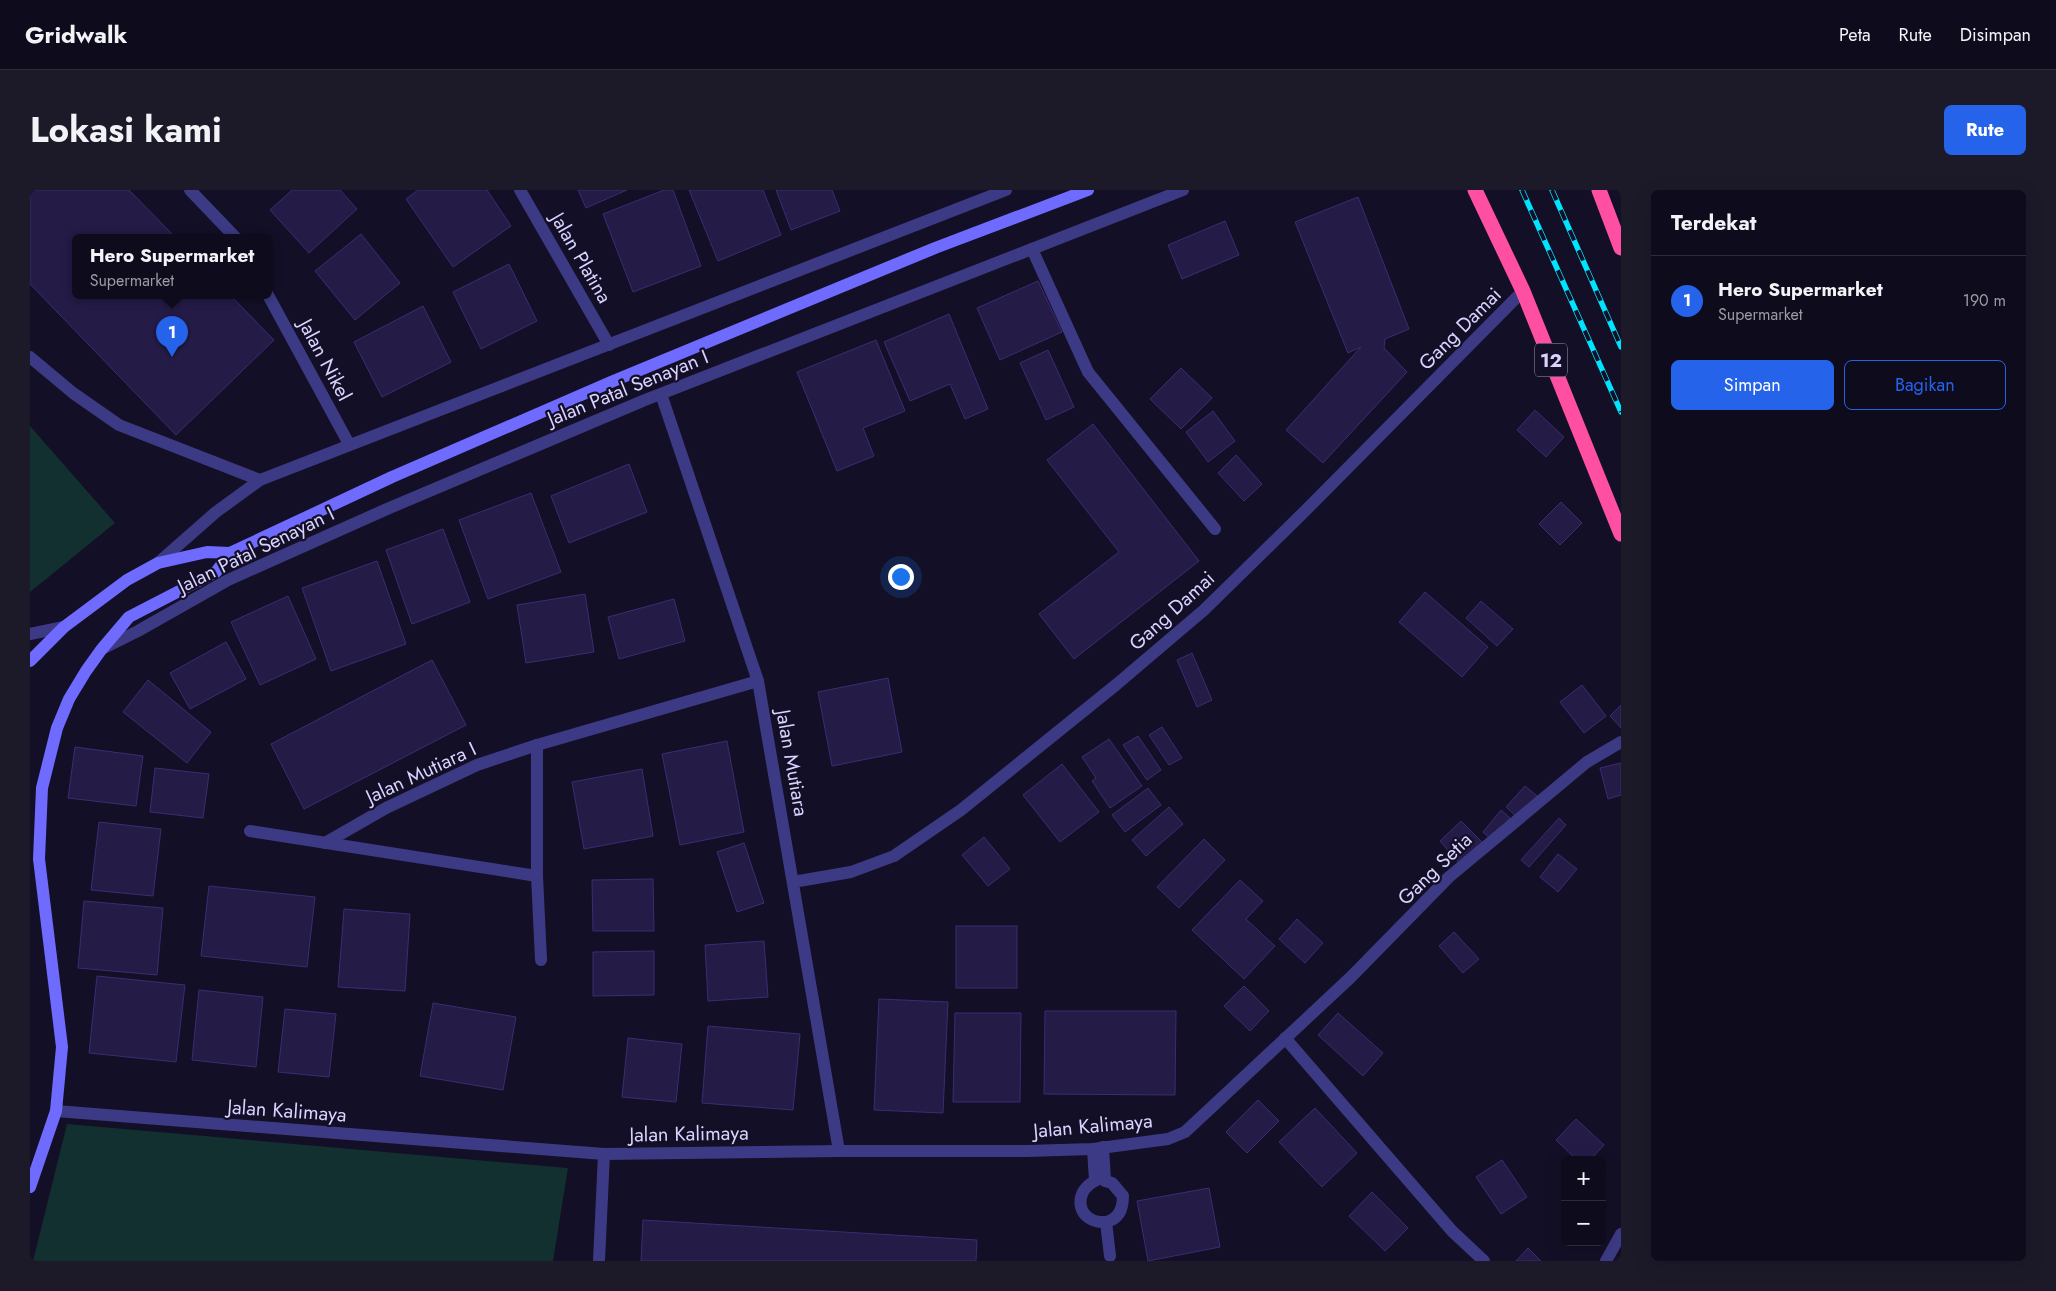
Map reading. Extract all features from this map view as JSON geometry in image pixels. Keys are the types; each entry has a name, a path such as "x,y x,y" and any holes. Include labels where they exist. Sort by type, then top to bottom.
{"highway":[{"name":"12","path":"1475,190 1524,292 1621,534"},
{"path":"1599,190 1621,248"}],"main road":[{"name":"Jalan Patal Senayan I","path":"230,553 392,477 611,382 935,248 1088,190"},
{"path":"30,661 64,627 127,580 158,563 207,552 230,553"},
{"path":"30,1187 56,1112 62,1047 35,861 42,788 57,728 69,699 100,650 128,617 216,572 230,553"}],"street":[{"path":"190,190 232,234"},
{"name":"Jalan Platina","path":"520,190 609,345"},
{"name":"Jalan Patal Senayan I","path":"158,563 216,512 260,480 1006,190"},
{"name":"Jalan Patal Senayan I","path":"100,650 256,566 660,394 1183,190"},
{"path":"1032,249 1088,372 1216,529"},
{"name":"Gang Damai","path":"793,882 851,872 894,856 961,810 1110,690 1204,610 1524,292"},
{"name":"Jalan Nikel","path":"271,299 349,444"},
{"path":"30,357 73,393 120,425 260,480"},
{"name":"Jalan Mutiara","path":"660,394 758,681 839,1151"},
{"path":"30,634 64,627"},
{"name":"Jalan Mutiara I","path":"325,843 386,808 477,765 538,745 758,681"},
{"name":"Gang Setia","path":"1286,1038 1378,950 1449,877 1587,762 1621,742"},
{"path":"538,745 537,876 541,960"},
{"path":"250,831 537,876"},
{"path":"1286,1038 1452,1231 1484,1261"},
{"name":"Jalan Kalimaya","path":"56,1112 604,1154 1027,1151 1098,1148 1168,1139 1185,1132 1286,1038"},
{"path":"1098,1148 1105,1181 1112,1183 1123,1196 1121,1209 1117,1216 1106,1222 1094,1221 1086,1216 1081,1206 1081,1196 1086,1185 1096,1181 1098,1148"},
{"path":"599,1261 604,1154"},
{"path":"1106,1222 1110,1256"},
{"path":"1606,1261 1621,1234"}],"green space":[{"path":"30,426 115,523 30,592"},
{"path":"67,1124 568,1168 553,1261 33,1261"}],"building":[{"path":"30,190 129,190 172,234 72,234 72,299 234,299 274,340 176,435 30,284"},
{"path":"292,190 340,190 357,209 309,253 270,210"},
{"path":"418,190 487,190 511,226 453,267 406,199"},
{"path":"578,190 627,190 586,208"},
{"path":"664,190 673,190 701,266 633,292 603,214"},
{"path":"689,190 763,190 781,235 718,261"},
{"path":"776,190 832,190 840,211 791,230"},
{"path":"1358,197 1409,329 1385,339 1384,348 1407,372 1323,463 1286,430 1361,347 1348,353 1295,222"},
{"path":"1225,221 1239,255 1182,279 1168,245"},
{"path":"361,234 400,283 355,320 315,271"},
{"path":"509,264 537,321 481,349 453,292"},
{"path":"1038,281 1062,332 1000,360 977,308"},
{"path":"423,306 451,362 382,397 354,342"},
{"path":"949,314 988,409 965,419 950,384 910,401 884,342"},
{"path":"876,340 905,411 863,428 874,456 837,471 797,372"},
{"path":"1048,350 1074,407 1046,420 1020,363"},
{"path":"1181,368 1212,398 1181,429 1150,399"},
{"path":"1535,410 1564,437 1546,457 1517,430"},
{"path":"1213,411 1235,441 1208,462 1186,432"},
{"path":"1093,424 1199,561 1074,659 1039,614 1119,552 1047,460"},
{"path":"1236,455 1262,484 1244,501 1218,473"},
{"path":"629,464 647,512 569,543 551,496"},
{"path":"531,493 561,572 488,599 459,520"},
{"path":"1561,502 1582,523 1560,545 1539,524"},
{"path":"443,529 470,602 412,624 386,550"},
{"path":"377,561 406,644 331,671 302,588"},
{"path":"1425,592 1488,647 1462,677 1399,622"},
{"path":"585,594 594,652 526,663 517,605"},
{"path":"288,596 316,659 260,685 231,622"},
{"path":"674,599 685,641 619,659 608,617"},
{"path":"1481,601 1513,629 1497,646 1466,618"},
{"path":"226,642 246,679 190,709 170,673"},
{"path":"1192,653 1212,700 1197,707 1177,660"},
{"path":"432,660 466,725 304,809 271,744"},
{"path":"888,678 902,752 832,766 818,692"},
{"path":"148,680 211,732 187,763 123,712"},
{"path":"1582,685 1606,716 1584,733 1560,702"},
{"path":"1621,705 1621,728 1610,716"},
{"path":"1162,727 1182,758 1169,765 1149,735"},
{"path":"1138,736 1161,770 1147,780 1123,745"},
{"path":"1109,739 1142,786 1110,808 1092,781 1096,778 1082,757"},
{"path":"727,741 744,832 680,845 662,754"},
{"path":"75,747 143,756 136,806 68,798"},
{"path":"1621,763 1621,795 1608,799 1600,768"},
{"path":"1062,764 1099,812 1060,842 1023,795"},
{"path":"155,768 209,774 203,818 150,812"},
{"path":"642,769 653,836 584,849 572,782"},
{"path":"1525,786 1537,796 1517,817 1506,807"},
{"path":"1148,788 1161,805 1125,832 1112,815"},
{"path":"1169,807 1183,824 1146,856 1132,840"},
{"path":"1501,810 1510,818 1492,840 1483,832"},
{"path":"1559,818 1566,825 1529,867 1521,860"},
{"path":"1461,821 1482,842 1459,863 1440,841"},
{"path":"99,822 161,829 153,896 91,890"},
{"path":"984,837 1010,869 988,886 962,855"},
{"path":"1204,839 1225,860 1179,908 1157,887"},
{"path":"744,843 764,903 737,912 717,852"},
{"path":"1558,854 1577,869 1558,892 1540,877"},
{"path":"653,879 654,931 593,931 592,880"},
{"path":"1240,880 1263,901 1246,919 1275,946 1244,979 1192,930"},
{"path":"209,886 315,897 307,967 201,956"},
{"path":"84,901 163,908 157,975 78,968"},
{"path":"344,909 410,914 405,991 338,987"},
{"path":"1297,919 1323,943 1305,963 1279,939"},
{"path":"956,926 1017,926 1017,988 956,988"},
{"path":"1454,932 1479,959 1463,973 1439,946"},
{"path":"764,941 768,997 708,1001 705,945"},
{"path":"654,951 654,995 593,996 593,952"},
{"path":"97,976 185,985 176,1062 89,1053"},
{"path":"1244,986 1269,1011 1250,1031 1224,1006"},
{"path":"199,990 263,997 256,1067 192,1060"},
{"path":"879,999 948,1002 943,1113 874,1110"},
{"path":"433,1003 516,1017 503,1090 420,1076"},
{"path":"285,1009 336,1014 329,1077 278,1072"},
{"path":"1045,1011 1176,1011 1175,1095 1044,1094"},
{"path":"955,1013 1021,1013 1020,1102 953,1102"},
{"path":"1338,1013 1383,1053 1363,1076 1318,1035"},
{"path":"708,1026 800,1034 793,1110 702,1103"},
{"path":"628,1038 682,1044 676,1102 622,1097"},
{"path":"1258,1100 1279,1121 1247,1153 1226,1132"},
{"path":"1315,1108 1357,1153 1322,1187 1279,1142"},
{"path":"1576,1119 1604,1145 1594,1156 1573,1156 1556,1140"},
{"path":"1502,1160 1527,1197 1501,1214 1476,1177"},
{"path":"1209,1188 1220,1247 1148,1261 1137,1201"},
{"path":"1372,1192 1408,1228 1385,1251 1349,1216"},
{"path":"643,1220 977,1240 976,1261 641,1261"},
{"path":"1528,1248 1541,1261 1516,1261"}],"railway":[{"path":"1522,190 1621,412"},
{"path":"1552,190 1621,347"}],"place":[{"name":"Hero Supermarket","path":"172,357"}]}
